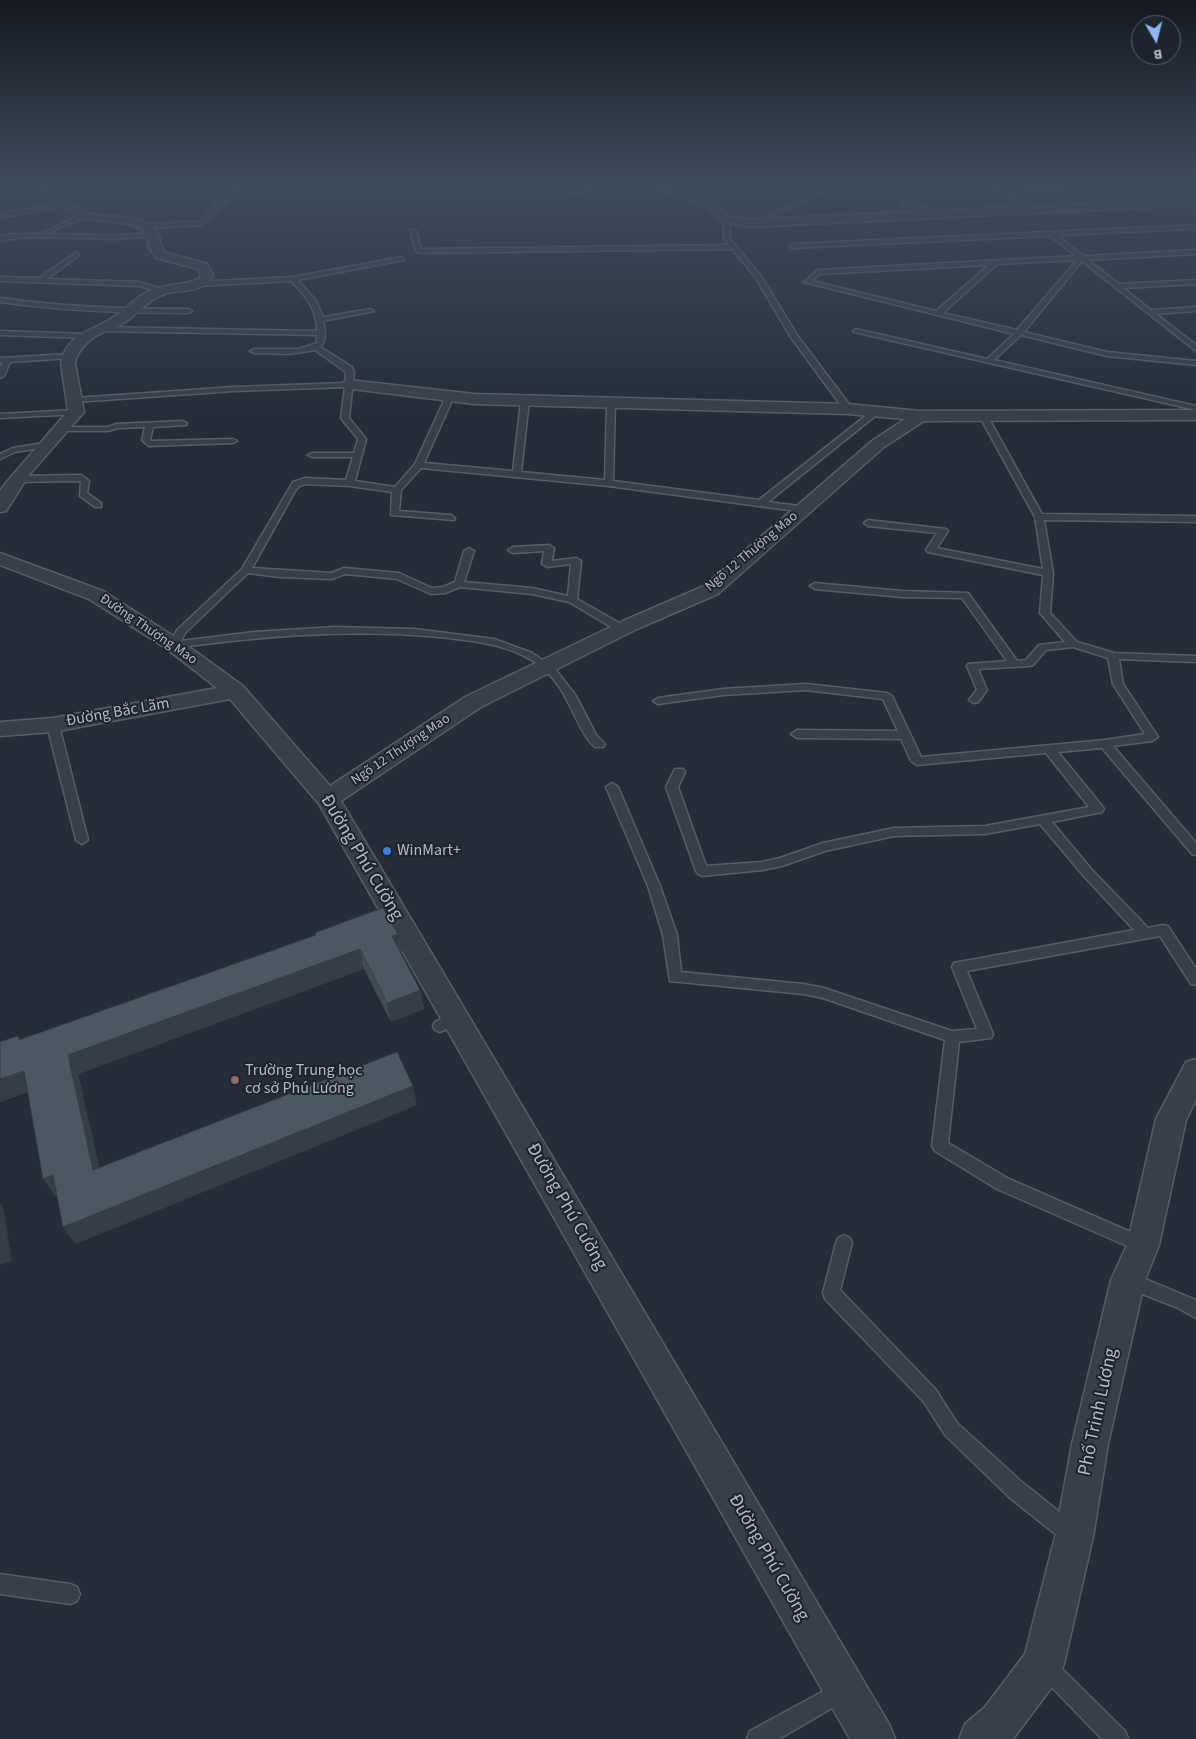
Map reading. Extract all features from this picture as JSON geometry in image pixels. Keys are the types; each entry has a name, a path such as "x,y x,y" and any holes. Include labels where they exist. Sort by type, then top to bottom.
{"street":[{"path":"0,505 11,480 63,429 76,406 71,382 69,356 80,341 132,311 162,290 192,286 204,280 206,275 203,267 186,262"},
{"path":"349,385 450,396 524,401 848,409 920,416 1196,415"},
{"name":"Ngõ 12 Thượng Mao","path":"328,799 474,702 622,629 711,590 878,444 920,416"},
{"name":"Đường Thượng Mao","path":"0,559 96,595 174,645 235,692"},
{"name":"Đường Bắc Lãm","path":"0,729 53,725 235,692"},
{"name":"Đường Phú Cường","path":"235,692 328,799 448,1023 874,1739"},
{"name":"Phố Trinh Lương","path":"980,1739 1000,1722 1043,1664 1074,1536 1090,1444 1128,1280 1143,1245 1171,1119 1196,1071"}],"lane":[{"path":"41,280 66,262"},
{"path":"198,284 293,279 388,262"},
{"path":"746,262 759,277 794,336 848,409"},
{"path":"1021,262 818,272 807,282 1106,354 1196,363"},
{"path":"989,361 1019,333 1079,262"},
{"path":"1087,262 1196,349"},
{"path":"938,313 994,264"},
{"path":"0,279 139,284 162,290"},
{"path":"293,279 307,292 316,305 321,319 322,333 320,344 317,348"},
{"path":"1118,286 1196,282"},
{"path":"0,300 34,305 132,311 189,311"},
{"path":"1149,312 1196,308"},
{"path":"321,319 371,311"},
{"path":"100,329 322,333"},
{"path":"856,330 1196,408"},
{"path":"0,333 86,336"},
{"path":"1188,342 1196,342"},
{"path":"254,351 286,351 317,348 349,369 345,418 362,440 350,483"},
{"path":"0,376 4,360 69,356"},
{"path":"0,416 234,389 349,385"},
{"path":"450,396 419,465 397,490 394,513 450,518"},
{"path":"517,474 524,401"},
{"path":"609,482 611,403"},
{"path":"761,503 876,412"},
{"path":"984,417 1039,517 1048,573 1045,613 1073,644"},
{"path":"63,429 108,429 117,426 183,423"},
{"path":"150,424 146,440 149,444 233,441"},
{"path":"0,458 13,450 49,444"},
{"path":"312,455 359,455"},
{"path":"419,465 609,482 804,509"},
{"path":"11,480 81,478 84,481 83,494 98,505"},
{"path":"174,645 181,632 246,570 296,484 305,482 350,483 397,490"},
{"path":"1039,517 1196,519"},
{"path":"868,523 943,531 931,550 1048,573"},
{"path":"512,550 549,548 547,564 576,561 572,600"},
{"path":"459,584 469,551"},
{"path":"246,570 280,574 332,576 344,571 399,576 430,591 445,590 459,584 532,591 572,600 622,629"},
{"path":"814,586 902,594 964,595 1014,664"},
{"path":"174,645 230,636 339,629 386,630 494,642 510,647 546,665 579,711 590,736 599,744"},
{"path":"974,700 982,690 972,666 1030,664 1043,647 1073,644 1113,656 1196,658"},
{"path":"658,701 723,692 806,687 887,696 917,761 1105,744 1152,737 1118,684 1113,656"},
{"path":"53,725 82,840"},
{"path":"797,734 905,735"},
{"path":"1105,744 1196,851"},
{"path":"679,772 672,787 702,871 762,866 782,862 823,847 894,832 985,830 1098,810 1049,749"},
{"path":"612,787 659,902 670,935 675,977 803,989 824,993 952,1037 986,1034 959,967 1163,930 1196,980"},
{"path":"1043,819 1087,872 1145,933"},
{"path":"1182,834 1196,831"},
{"path":"952,1037 940,1146 1003,1184 1143,1245"},
{"path":"844,1243 831,1293 930,1396 951,1429 1016,1490 1074,1536"},
{"path":"1128,1280 1184,1302 1196,1310"},
{"path":"0,1584 70,1594"},
{"path":"1043,1664 1117,1739"},
{"path":"758,1739 844,1689"}],"building":[{"path":"383,908 398,934 392,936 420,990 387,1003 360,949 68,1055 93,1170 397,1052 413,1086 63,1227 53,1175 43,1179 24,1071 0,1079 0,1042 18,1036 19,1040 316,935 315,933"}],"place":[{"name":"WinMart+","path":"387,851"},
{"name":"Trường Trung học cơ sở Phú Lương","path":"235,1080"}]}
